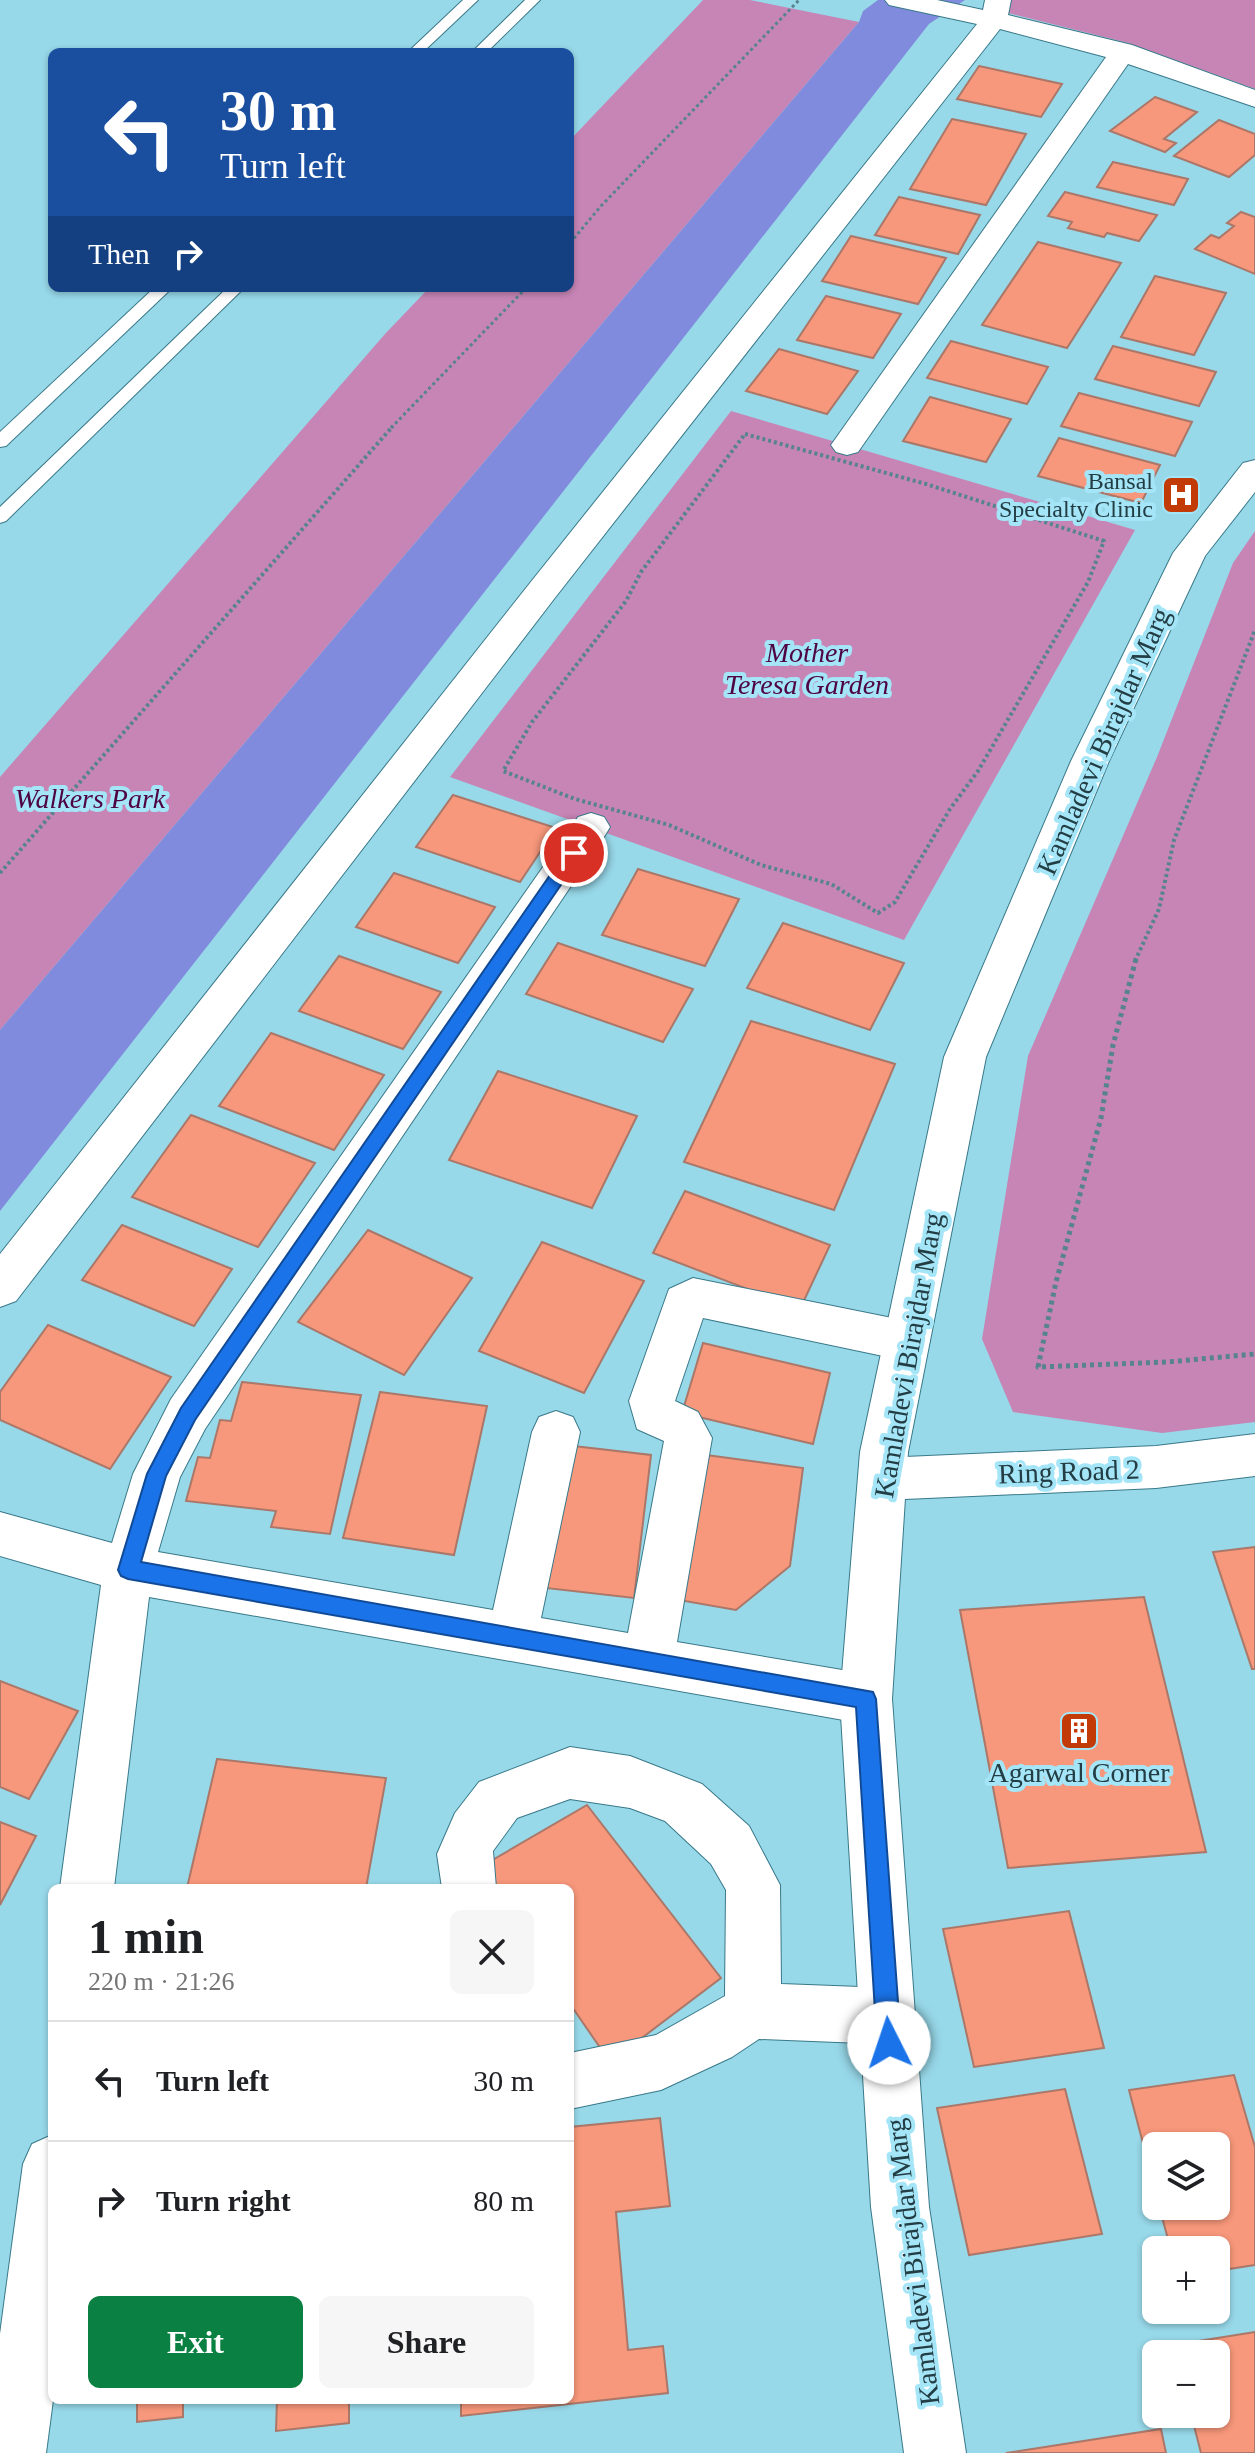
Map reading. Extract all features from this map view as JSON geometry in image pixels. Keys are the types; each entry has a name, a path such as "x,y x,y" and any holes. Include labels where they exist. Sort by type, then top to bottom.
{"street":[{"path":"898,0 992,12 1123,51 1255,99"},
{"path":"0,1288 992,12"},
{"path":"847,445 1123,51"},
{"name":"Kamladevi Birajdar Marg","path":"935,2453 900,2207 866,1699 884,1452 965,1057 1090,761 1190,553 1255,470"},
{"path":"88,1884 128,1570 157,1474 188,1414 591,827"},
{"path":"639,1660 688,1438 681,1427 654,1414 652,1401 685,1303 693,1297 907,1341"},
{"path":"512,1637 556,1432"},
{"path":"639,1660 670,1447"},
{"name":"Ring Road 2","path":"882,1479 1156,1467 1255,1455"},
{"path":"0,1534 128,1570 866,1699"},
{"path":"468,1884 464,1854 474,1832 498,1800 522,1789 570,1773 630,1782 683,1802 730,1845 753,1885 755,1943 752,2011"},
{"path":"574,2080 661,2062 712,2037 752,2011 887,2016"},
{"path":"15,2453 48,2195"}],"lane":[{"path":"419,48 471,0"},
{"path":"483,48 533,0"},
{"path":"0,442 160,292"},
{"path":"0,517 232,292"}],"path":[{"path":"574,238 601,206 799,0"},
{"path":"0,873 375,445 522,292"},
{"path":"745,434 954,492 1104,541 1088,582 1043,663 895,902 878,913 831,884 761,865 669,825 575,799 503,771 532,722 626,601 641,572 745,434"},
{"path":"1255,630 1174,840 1159,909 1132,969 1113,1045 1101,1118 1056,1282 1038,1367 1167,1362 1255,1354"}],"green space":[{"name":"Walkers Park","path":"703,0 750,0 859,22 0,1030 0,777 385,334 425,292 574,292 574,136"},
{"path":"1007,0 1255,0 1255,89 1128,43 1004,12"},
{"name":"Mother Teresa Garden","path":"731,411 1135,530 904,940 450,777"},
{"path":"1255,531 1255,1422 1162,1433 1013,1412 982,1339 1028,1056 1157,757 1233,563"}],"water":[{"path":"878,0 965,0 929,24 0,1211 0,1030 859,22 863,11"}],"building":[{"path":"979,66 1062,84 1041,117 957,99"},
{"path":"1155,97 1197,112 1164,139 1176,143 1165,152 1110,131"},
{"path":"952,119 1026,134 986,205 910,189"},
{"path":"1219,120 1255,134 1255,155 1229,177 1174,156"},
{"path":"1113,162 1188,179 1174,205 1097,187"},
{"path":"1065,192 1157,215 1139,241 1068,228 1072,222 1048,216"},
{"path":"899,197 980,215 958,254 875,235"},
{"path":"1241,212 1255,217 1255,274 1195,249 1211,235 1219,238 1234,226 1227,223"},
{"path":"851,236 946,258 918,304 822,281"},
{"path":"1038,242 1121,263 1067,348 982,325"},
{"path":"1155,276 1226,293 1194,355 1121,337"},
{"path":"826,296 901,314 873,358 797,340"},
{"path":"951,341 1048,367 1027,404 927,378"},
{"path":"1113,346 1216,372 1199,406 1095,379"},
{"path":"779,349 858,371 827,414 746,391"},
{"path":"1079,393 1192,422 1175,456 1061,426"},
{"path":"930,397 1011,419 986,462 903,441"},
{"path":"1059,438 1160,465 1141,503 1038,476"},
{"path":"453,795 556,828 520,882 416,847"},
{"path":"638,869 739,899 705,966 602,935"},
{"path":"394,873 495,907 458,963 356,927"},
{"path":"783,923 904,963 870,1030 747,988"},
{"path":"558,943 693,989 663,1042 526,994"},
{"path":"339,956 441,992 403,1049 299,1011"},
{"path":"751,1021 895,1064 834,1210 684,1162"},
{"path":"271,1033 384,1075 334,1150 219,1106"},
{"path":"498,1071 637,1116 592,1208 449,1160"},
{"path":"191,1115 315,1163 258,1247 132,1197"},
{"path":"685,1191 830,1245 800,1309 653,1253"},
{"path":"122,1225 232,1269 194,1326 82,1280"},
{"path":"368,1230 472,1278 404,1375 298,1322"},
{"path":"542,1242 644,1281 584,1393 479,1351"},
{"path":"48,1325 171,1377 110,1469 0,1420 0,1392"},
{"path":"703,1343 830,1373 813,1444 682,1413"},
{"path":"242,1382 361,1395 330,1534 271,1527 276,1511 186,1501 198,1457 210,1458 220,1420 231,1421"},
{"path":"380,1392 487,1406 454,1555 343,1538"},
{"path":"565,1445 651,1455 634,1598 537,1587"},
{"path":"699,1454 803,1468 790,1566 736,1610 679,1600"},
{"path":"1255,1547 1255,1669 1252,1669 1213,1552"},
{"name":"Agarwal Corner","path":"1144,1597 1206,1852 1008,1868 960,1610"},
{"path":"0,1681 78,1711 29,1799 0,1787"},
{"path":"217,1759 386,1778 367,1884 188,1884"},
{"path":"587,1805 721,1978 610,2062 574,2010 574,1884 487,1884 477,1869"},
{"path":"0,1822 36,1836 0,1905"},
{"path":"1069,1911 1104,2048 974,2067 943,1929"},
{"path":"1234,2075 1255,2147 1255,2265 1230,2269 1230,2236 1167,2236 1163,2220 1230,2220 1230,2132 1142,2132 1142,2140 1129,2090"},
{"path":"1065,2089 1102,2234 969,2255 937,2108"},
{"path":"660,2118 670,2206 616,2212 628,2350 663,2346 668,2393 574,2403 574,2127"},
{"path":"1255,2332 1255,2453 1201,2453 1195,2428 1230,2428 1230,2340 1205,2340"},
{"path":"137,2404 183,2404 183,2417 137,2422"},
{"path":"277,2404 349,2404 349,2423 276,2431"},
{"path":"461,2404 569,2404 461,2416"},
{"path":"1161,2429 1166,2453 1006,2453"}],"place":[{"name":"Bansal Specialty Clinic","path":"1181,495"},
{"name":"Agarwal Corner","path":"1079,1731"}],"route":[{"path":"574,853 188,1414 157,1474 128,1570 866,1699 889,2043"}]}
